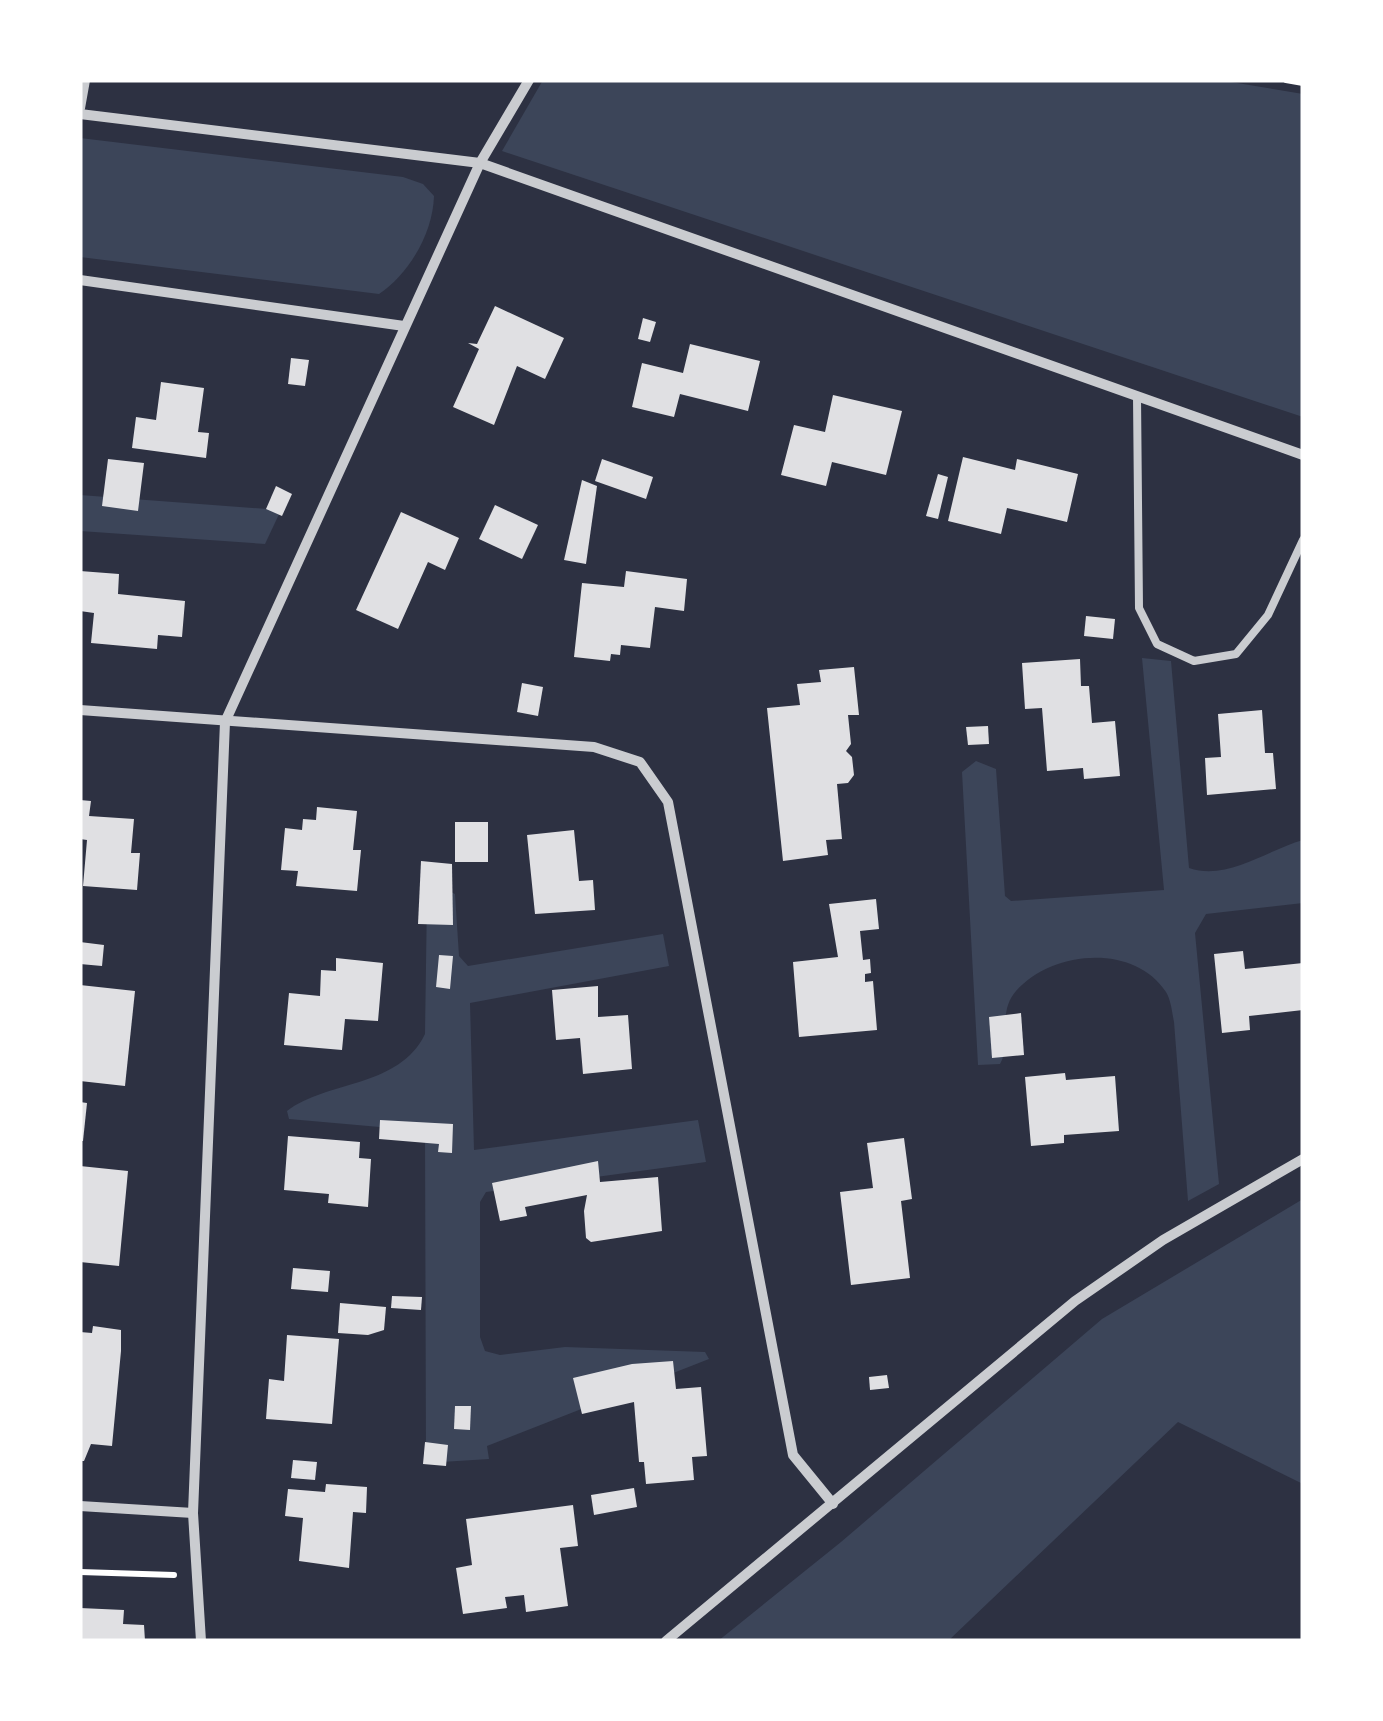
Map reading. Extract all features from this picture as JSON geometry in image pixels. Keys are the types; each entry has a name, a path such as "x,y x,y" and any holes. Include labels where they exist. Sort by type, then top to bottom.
{"street":[{"path":"85,80 80,111 480,163 1303,455"},
{"path":"201,1641 192,1513 226,722 480,163 528,80"},
{"path":"80,280 404,326"},
{"path":"80,710 594,748 640,762 668,802 793,1454 834,1504"},
{"path":"666,1641 834,1504 956,1396 1075,1301 1163,1240 1303,1158"},
{"path":"80,1506 192,1513"}],"lane":[{"path":"1137,396 1139,608 1156,644 1194,661 1236,654 1268,615 1303,540"}],"path":[{"path":"1286,80 1303,83"},
{"path":"80,1572 197,1576"}],"shaded area":[{"path":"543,80 1219,80 1303,94 1303,417 502,151"},
{"path":"80,138 403,177 423,184 434,196 433,210 424,238 409,264 379,294 80,257"},
{"path":"80,495 281,510 265,544 80,531"},
{"path":"1142,658 1171,661 1189,868 1218,871 1303,840 1303,903 1206,914 1195,933 1219,1184 1188,1201 1174,1022 1168,995 1152,976 1113,959 1092,958 1050,967 1031,978 1010,1000 1000,1064 978,1065 962,772 976,761 996,769 1005,896 1011,901 1164,890"},
{"path":"436,885 455,894 459,956 468,966 663,934 669,966 470,1003 474,1150 698,1120 706,1162 486,1192 480,1202 480,1337 485,1351 500,1355 565,1347 705,1352 709,1359 487,1446 489,1459 426,1463 425,1131 289,1119 287,1111 322,1093 381,1074 413,1052 425,1034 427,897"},
{"path":"1303,1199 1303,1484 1178,1422 948,1641 718,1641 841,1542 1102,1319"}],"building":[{"path":"495,306 564,338 545,379 517,366 494,425 453,407 479,349 468,343 477,344"},
{"path":"643,318 656,322 650,342 638,339"},
{"path":"690,344 760,361 748,411 680,394 674,417 632,407 642,363 683,373"},
{"path":"291,358 309,360 305,386 288,384"},
{"path":"161,382 204,388 198,432 209,433 206,458 132,448 136,417 156,420"},
{"path":"833,395 902,411 886,475 832,462 826,486 781,475 794,425 825,432"},
{"path":"963,457 1015,470 1017,459 1078,474 1067,522 1007,508 1001,534 948,521"},
{"path":"108,459 144,463 138,511 102,506"},
{"path":"602,459 653,477 646,499 595,481"},
{"path":"938,474 948,477 938,519 926,516"},
{"path":"582,480 597,486 586,564 564,560"},
{"path":"276,486 292,494 282,516 266,509"},
{"path":"495,505 538,525 522,559 479,539"},
{"path":"401,512 459,538 445,570 428,562 398,629 356,610"},
{"path":"80,571 119,574 118,594 185,601 182,637 158,635 157,649 91,643 94,613 80,611"},
{"path":"626,571 687,579 684,611 655,607 650,648 621,645 620,655 611,654 610,661 574,657 582,583 624,587"},
{"path":"1086,616 1115,619 1113,639 1084,636"},
{"path":"1080,659 1081,686 1089,686 1092,723 1115,721 1120,776 1084,779 1083,768 1047,771 1042,708 1025,709 1022,663"},
{"path":"854,667 859,715 848,715 851,744 846,751 852,757 854,775 848,783 837,784 842,839 826,840 828,855 783,861 767,708 800,705 797,684 821,682 819,670"},
{"path":"522,683 543,687 538,716 517,712"},
{"path":"1262,710 1265,753 1273,753 1276,789 1207,795 1205,758 1221,757 1218,714"},
{"path":"988,726 989,744 968,745 966,727"},
{"path":"80,800 91,801 89,816 134,819 131,853 140,853 137,890 83,886 87,840 80,839"},
{"path":"317,807 357,811 353,850 361,850 357,891 296,886 298,871 281,870 285,828 302,830 303,819 316,820"},
{"path":"455,822 488,822 488,862 455,862"},
{"path":"574,830 579,881 593,880 595,910 535,914 527,835"},
{"path":"421,861 452,864 453,925 418,924"},
{"path":"876,899 879,929 860,931 863,960 870,959 871,973 865,974 865,982 873,981 877,1030 799,1037 793,962 838,957 829,904"},
{"path":"80,942 104,945 102,966 80,964"},
{"path":"1243,951 1245,969 1303,963 1303,1010 1249,1016 1250,1030 1222,1033 1214,954"},
{"path":"439,955 453,956 450,989 436,987"},
{"path":"336,958 383,963 378,1021 345,1019 342,1050 284,1045 289,993 320,996 321,970 336,971"},
{"path":"80,985 135,991 125,1086 80,1081"},
{"path":"598,986 598,1017 628,1015 632,1069 583,1074 580,1038 556,1040 552,990"},
{"path":"1021,1013 1024,1055 992,1058 989,1017"},
{"path":"1065,1073 1066,1080 1115,1076 1119,1131 1064,1135 1064,1143 1031,1146 1025,1077"},
{"path":"80,1102 87,1103 83,1141 80,1141"},
{"path":"380,1120 453,1124 452,1153 438,1152 439,1144 379,1139"},
{"path":"288,1136 360,1142 359,1158 371,1159 368,1207 328,1203 329,1194 284,1190"},
{"path":"904,1138 912,1199 901,1201 910,1278 851,1285 840,1192 873,1188 867,1143"},
{"path":"598,1161 600,1182 658,1177 662,1231 591,1242 586,1238 587,1195 525,1207 527,1216 500,1221 492,1183"},
{"path":"80,1166 128,1171 119,1266 80,1262"},
{"path":"293,1268 330,1271 328,1292 291,1289"},
{"path":"392,1296 422,1297 421,1310 391,1308"},
{"path":"340,1303 386,1307 384,1330 368,1335 338,1333"},
{"path":"93,1326 121,1330 112,1446 91,1444 84,1461 80,1461 80,1332 92,1333"},
{"path":"287,1335 339,1339 332,1424 266,1419 269,1379 284,1381"},
{"path":"673,1361 676,1389 701,1387 707,1456 692,1457 694,1480 646,1484 644,1462 639,1462 634,1402 582,1414 573,1378 632,1364"},
{"path":"887,1375 889,1388 870,1390 869,1377"},
{"path":"455,1406 471,1406 470,1430 454,1429"},
{"path":"425,1442 448,1445 446,1466 423,1464"},
{"path":"293,1460 317,1462 315,1480 291,1478"},
{"path":"326,1484 367,1487 366,1513 353,1512 349,1568 299,1561 303,1518 285,1516 288,1489 325,1492"},
{"path":"634,1488 637,1507 594,1515 591,1495"},
{"path":"573,1505 578,1546 560,1548 568,1606 526,1612 524,1595 505,1597 507,1608 463,1614 456,1568 472,1565 466,1519"},
{"path":"80,1608 124,1610 123,1624 144,1625 145,1641 80,1641"}]}
